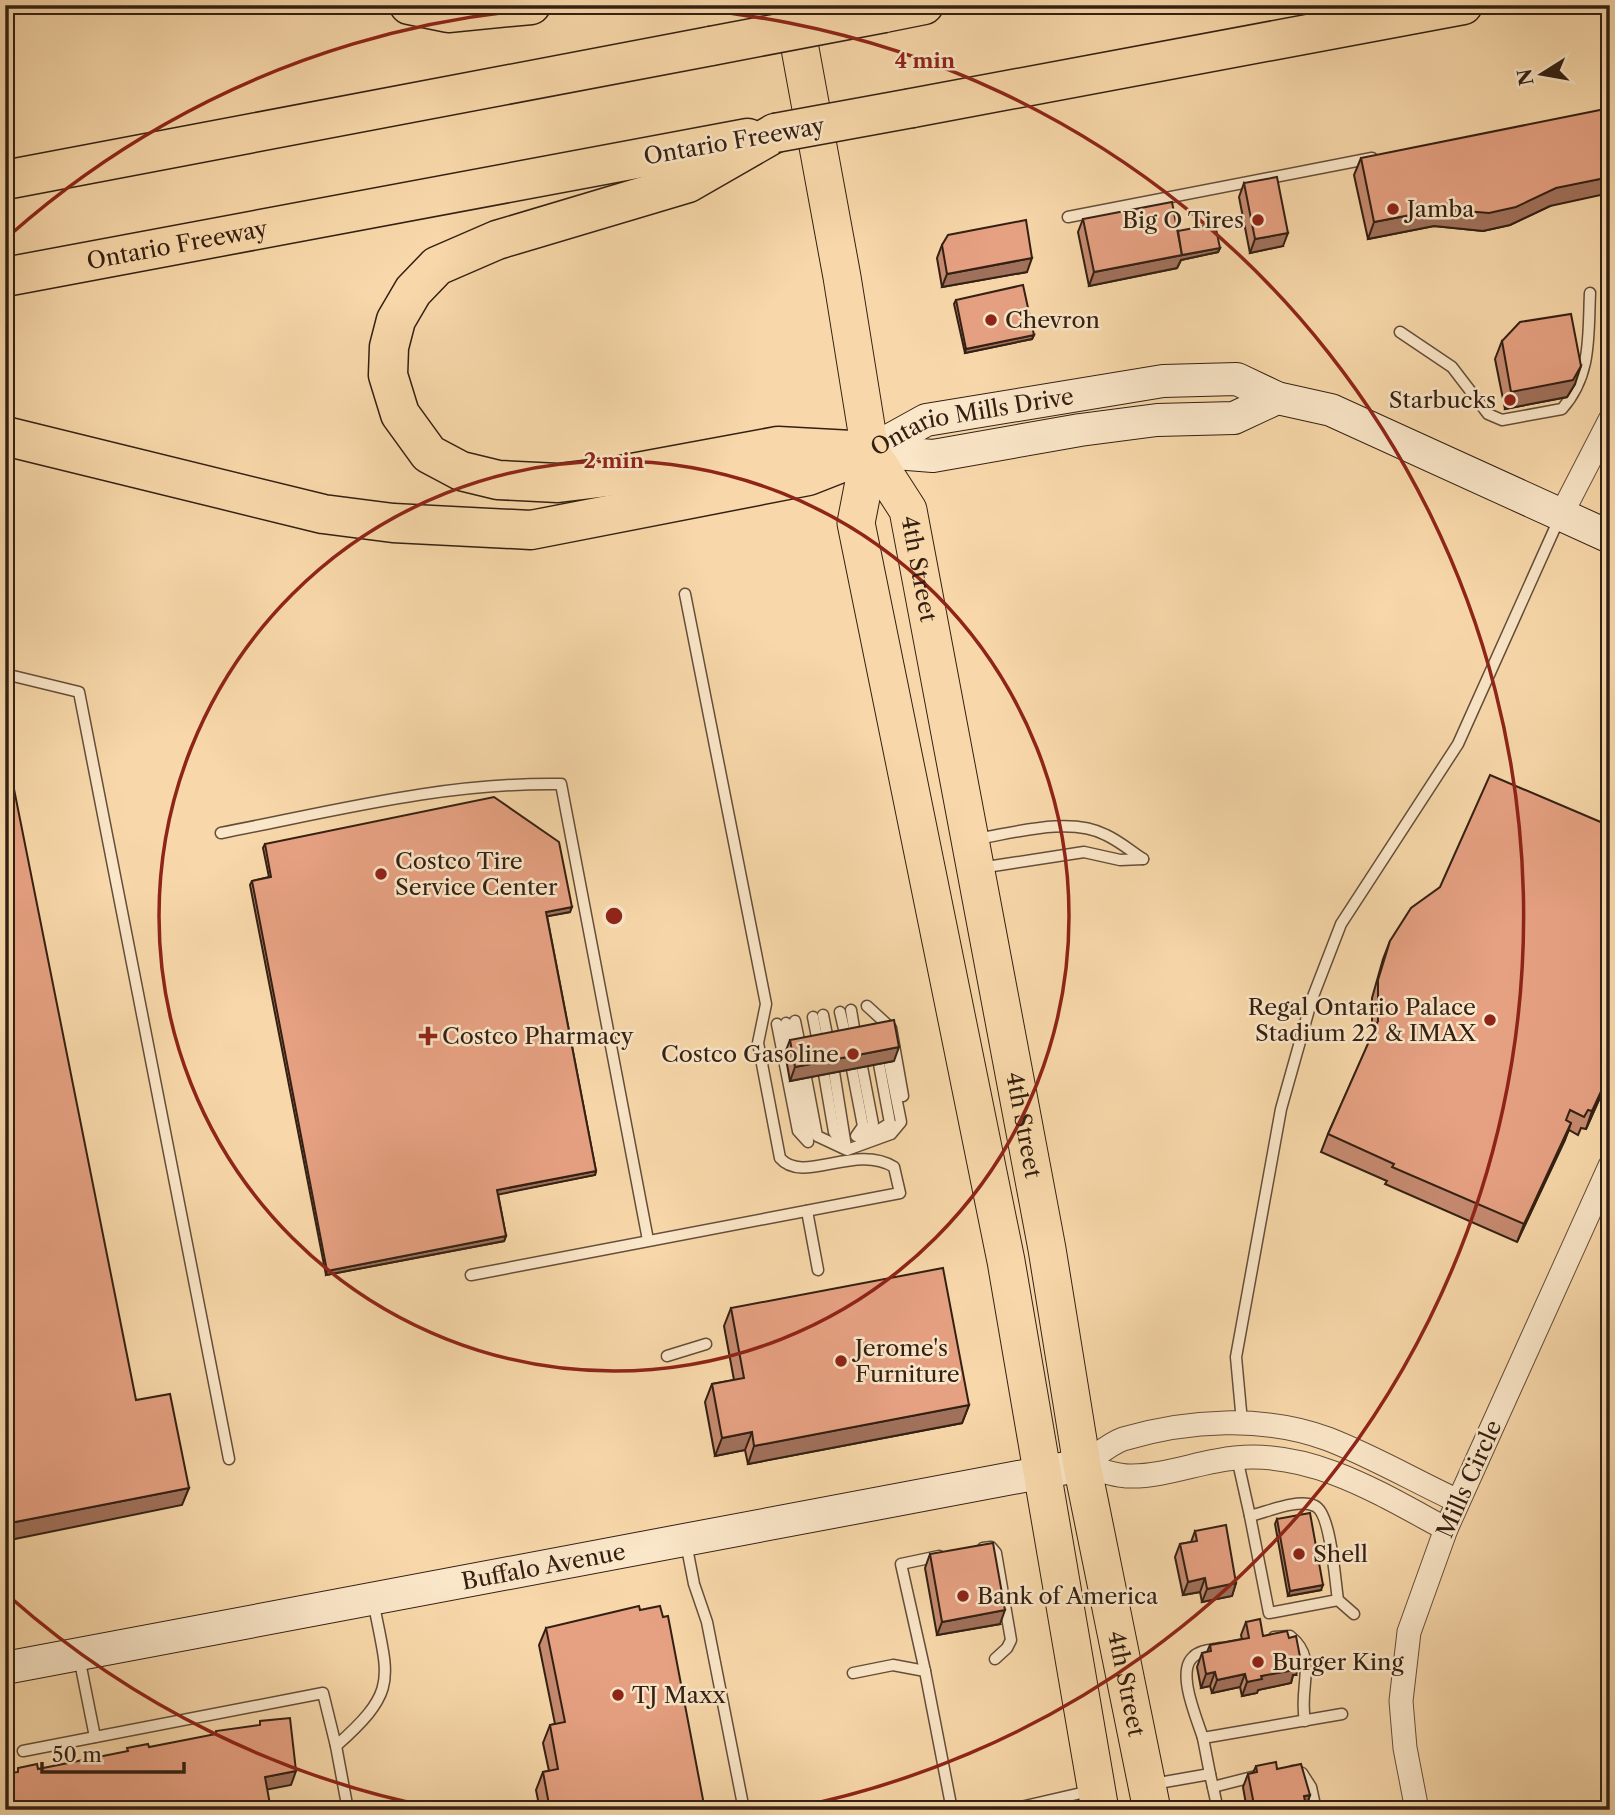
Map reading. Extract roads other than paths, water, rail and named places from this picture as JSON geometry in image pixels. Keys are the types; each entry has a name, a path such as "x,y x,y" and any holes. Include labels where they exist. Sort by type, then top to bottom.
{"highway":[{"path":"409,5 448,13 531,5"},
{"path":"5,180 924,5"},
{"name":"Ontario Freeway","path":"5,277 726,151 775,133 1463,5"},
{"path":"726,151 688,183 497,240 437,266 413,291 396,320 388,375 400,414 429,454 461,471 498,481 558,483 605,478 778,446 870,451"},
{"path":"5,436 323,514 393,523 531,530 808,476 870,451"}],"main road":[{"name":"4th Street","path":"792,5 842,277 870,451 856,523 990,1178 1044,1473 1098,1799"},
{"name":"4th Street","path":"870,451 908,510 1047,1249 1082,1465 1149,1797"}],"street":[{"name":"Ontario Mills Drive","path":"870,451 926,420 1163,382 1237,379 1277,398 1331,410 1610,537"},
{"path":"1561,515 1610,421"},
{"name":"Mills Circle","path":"1417,1810 1405,1748 1402,1674 1409,1632 1446,1529 1610,1166"},
{"path":"1082,1465 1121,1440 1184,1428 1242,1422 1285,1427 1328,1439 1458,1502"},
{"path":"1082,1465 1130,1476 1237,1457 1278,1460 1324,1469 1360,1483 1446,1529"},
{"name":"Buffalo Avenue","path":"5,1668 1082,1465"}],"lane":[{"path":"1068,217 1385,156"},
{"path":"1400,332 1452,367 1488,414 1502,420 1562,409 1580,385 1586,367 1590,293"},
{"path":"1242,1422 1236,1357 1281,1109 1311,999 1340,924 1458,744 1561,515"},
{"path":"685,594 766,1004 758,1043 780,1158 786,1166 799,1169 848,1155 891,1135 901,1122 906,1112 891,1028 867,1006"},
{"path":"5,674 79,692 229,1459"},
{"path":"221,833 392,797 503,783 561,784 648,1240"},
{"path":"1048,828 1076,828 1104,833 1143,859 1120,860 1084,852 972,854 1048,828"},
{"path":"867,1006 872,1026"},
{"path":"867,1006 884,1035"},
{"path":"845,1011 852,1041"},
{"path":"818,1016 824,1046"},
{"path":"471,1275 900,1193 894,1167 871,1157 848,1155 808,1142 798,1130 786,1023 796,1050"},
{"path":"848,1155 890,1122 884,1063 901,1122"},
{"path":"848,1155 863,1126 857,1068"},
{"path":"829,1073 835,1132 848,1155"},
{"path":"808,1142 802,1079 817,1136 848,1155"},
{"path":"807,1211 818,1270"},
{"path":"667,1356 706,1344"},
{"path":"1237,1457 1269,1614 1338,1600"},
{"path":"1250,1516 1300,1504 1315,1506 1325,1516 1338,1600 1354,1614"},
{"path":"686,1541 694,1584 707,1622 744,1810"},
{"path":"973,1550 991,1548 996,1553 1011,1640 995,1659"},
{"path":"949,1554 901,1564 952,1810"},
{"path":"336,1746 367,1719 385,1691 386,1665 373,1600"},
{"path":"1267,1638 1290,1636 1302,1645 1307,1656 1301,1700 1305,1721"},
{"path":"1218,1810 1203,1738 1185,1672 1189,1659 1199,1653 1232,1645"},
{"path":"78,1655 95,1737"},
{"path":"853,1672 893,1665 925,1671"},
{"path":"23,1751 323,1693 348,1810"},
{"path":"1203,1738 1342,1714"},
{"path":"1213,1787 1279,1772 1303,1773 1311,1787 1316,1810"},
{"path":"1149,1797 1210,1774"},
{"path":"1008,1810 1098,1799"}],"place":[{"name":"Jamba","path":"1393,209"},
{"name":"Big O Tires","path":"1258,220"},
{"name":"Chevron","path":"991,320"},
{"name":"Starbucks","path":"1510,400"},
{"name":"Costco Tire Service Center","path":"381,874"},
{"name":"Regal Ontario Palace Stadium 22 & IMAX","path":"1490,1020"},
{"name":"Costco Pharmacy","path":"428,1036"},
{"name":"Costco Gasoline","path":"853,1054"},
{"name":"Jerome's Furniture","path":"841,1361"},
{"name":"Shell","path":"1299,1554"},
{"name":"Bank of America","path":"963,1596"},
{"name":"Burger King","path":"1258,1662"},
{"name":"TJ Maxx","path":"618,1695"}]}
